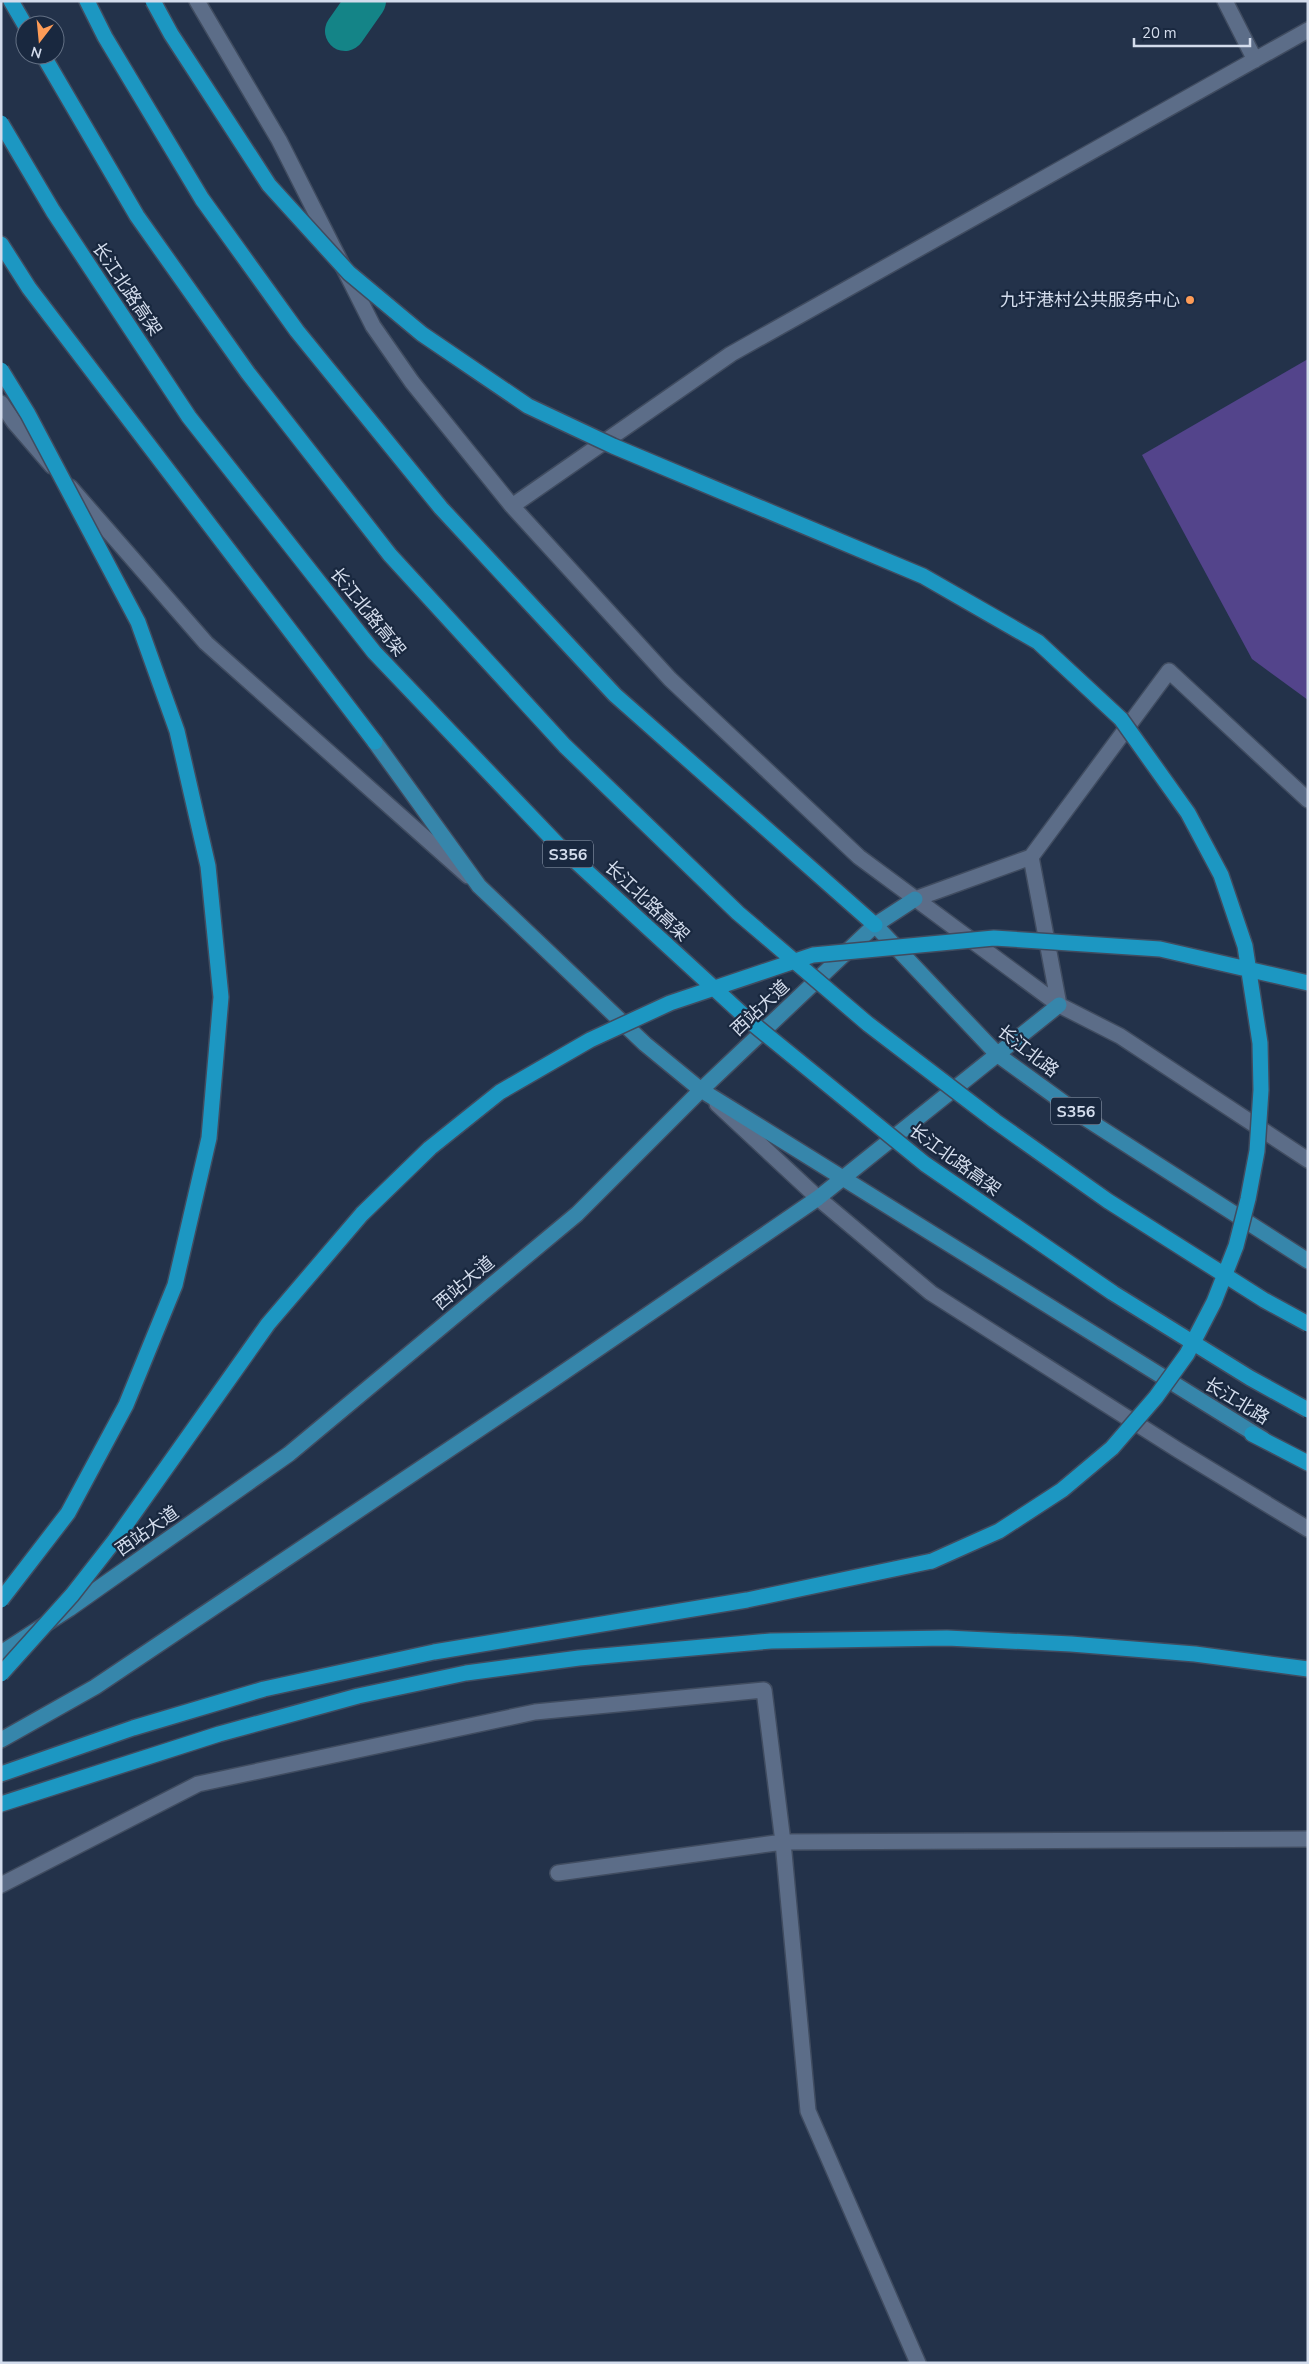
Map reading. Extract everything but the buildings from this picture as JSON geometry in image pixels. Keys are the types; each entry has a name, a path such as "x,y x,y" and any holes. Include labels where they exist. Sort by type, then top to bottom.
{"highway":[{"path":"11,1 19,15"},
{"path":"87,1 105,36 202,199 297,331 441,508 614,695 875,924"},
{"path":"1,1774 133,1728 264,1689 434,1652 747,1600 932,1561 1000,1531 1062,1490 1112,1448 1156,1397 1187,1354 1214,1302 1236,1246 1248,1199 1257,1151 1261,1090 1260,1043 1245,946 1221,875 1188,813 1121,719 1038,642 923,576 613,446 536,410 422,334 349,273 269,185 172,34 153,1"},
{"path":"48,65 137,216 248,373 390,555 565,746 738,913 868,1024 995,1121 1108,1201 1264,1300 1308,1324"},
{"name":"长江北路高架","path":"1,123 53,211 189,417 374,652 559,846 752,1023 925,1164 1113,1293 1250,1378 1308,1410"},
{"path":"1,244 29,288 375,742"},
{"path":"1,370 28,414 138,622 177,731 208,866 221,997 209,1138 175,1285 126,1405 68,1513 1,1600"},
{"path":"1,1674 72,1595 114,1540 268,1324 362,1214 430,1148 500,1092 590,1040 670,1002 813,956 994,938 1160,949 1308,983"},
{"path":"1252,1434 1308,1463"},
{"path":"1,1804 219,1734 358,1696 466,1673 578,1658 770,1641 947,1638 1071,1644 1195,1654 1308,1669"}],"main road":[{"name":"长江北路","path":"375,742 479,886 645,1044 701,1090 1252,1434 1308,1459"},
{"name":"西站大道","path":"1,1652 69,1608 289,1454 577,1214 701,1090 875,924 915,899"},
{"name":"长江北路","path":"875,924 998,1055 1086,1118 1308,1261"},
{"path":"1,1740 111,1676 487,1425 844,1180 1059,1005"}],"street":[{"path":"197,1 279,140 373,326 412,382 512,506 670,679 859,857 1059,1005 1120,1036 1308,1160"},
{"path":"1225,1 1255,60"},
{"path":"512,506 731,354 1308,30"},
{"path":"1,403 14,422 206,643 479,886"},
{"path":"915,899 1031,857 1168,671 1308,800"},
{"path":"1031,857 1059,1005"},
{"path":"701,1090 818,1198 931,1293 1178,1450 1308,1529"},
{"path":"1,1885 198,1784 535,1712 764,1690 783,1842 808,2111 918,2363"},
{"path":"558,1874 783,1842 1308,1839"}],"waterway":[{"path":"345,31 366,1"}],"place":[{"name":"九圩港村公共服务中心","path":"1190,300"}]}
